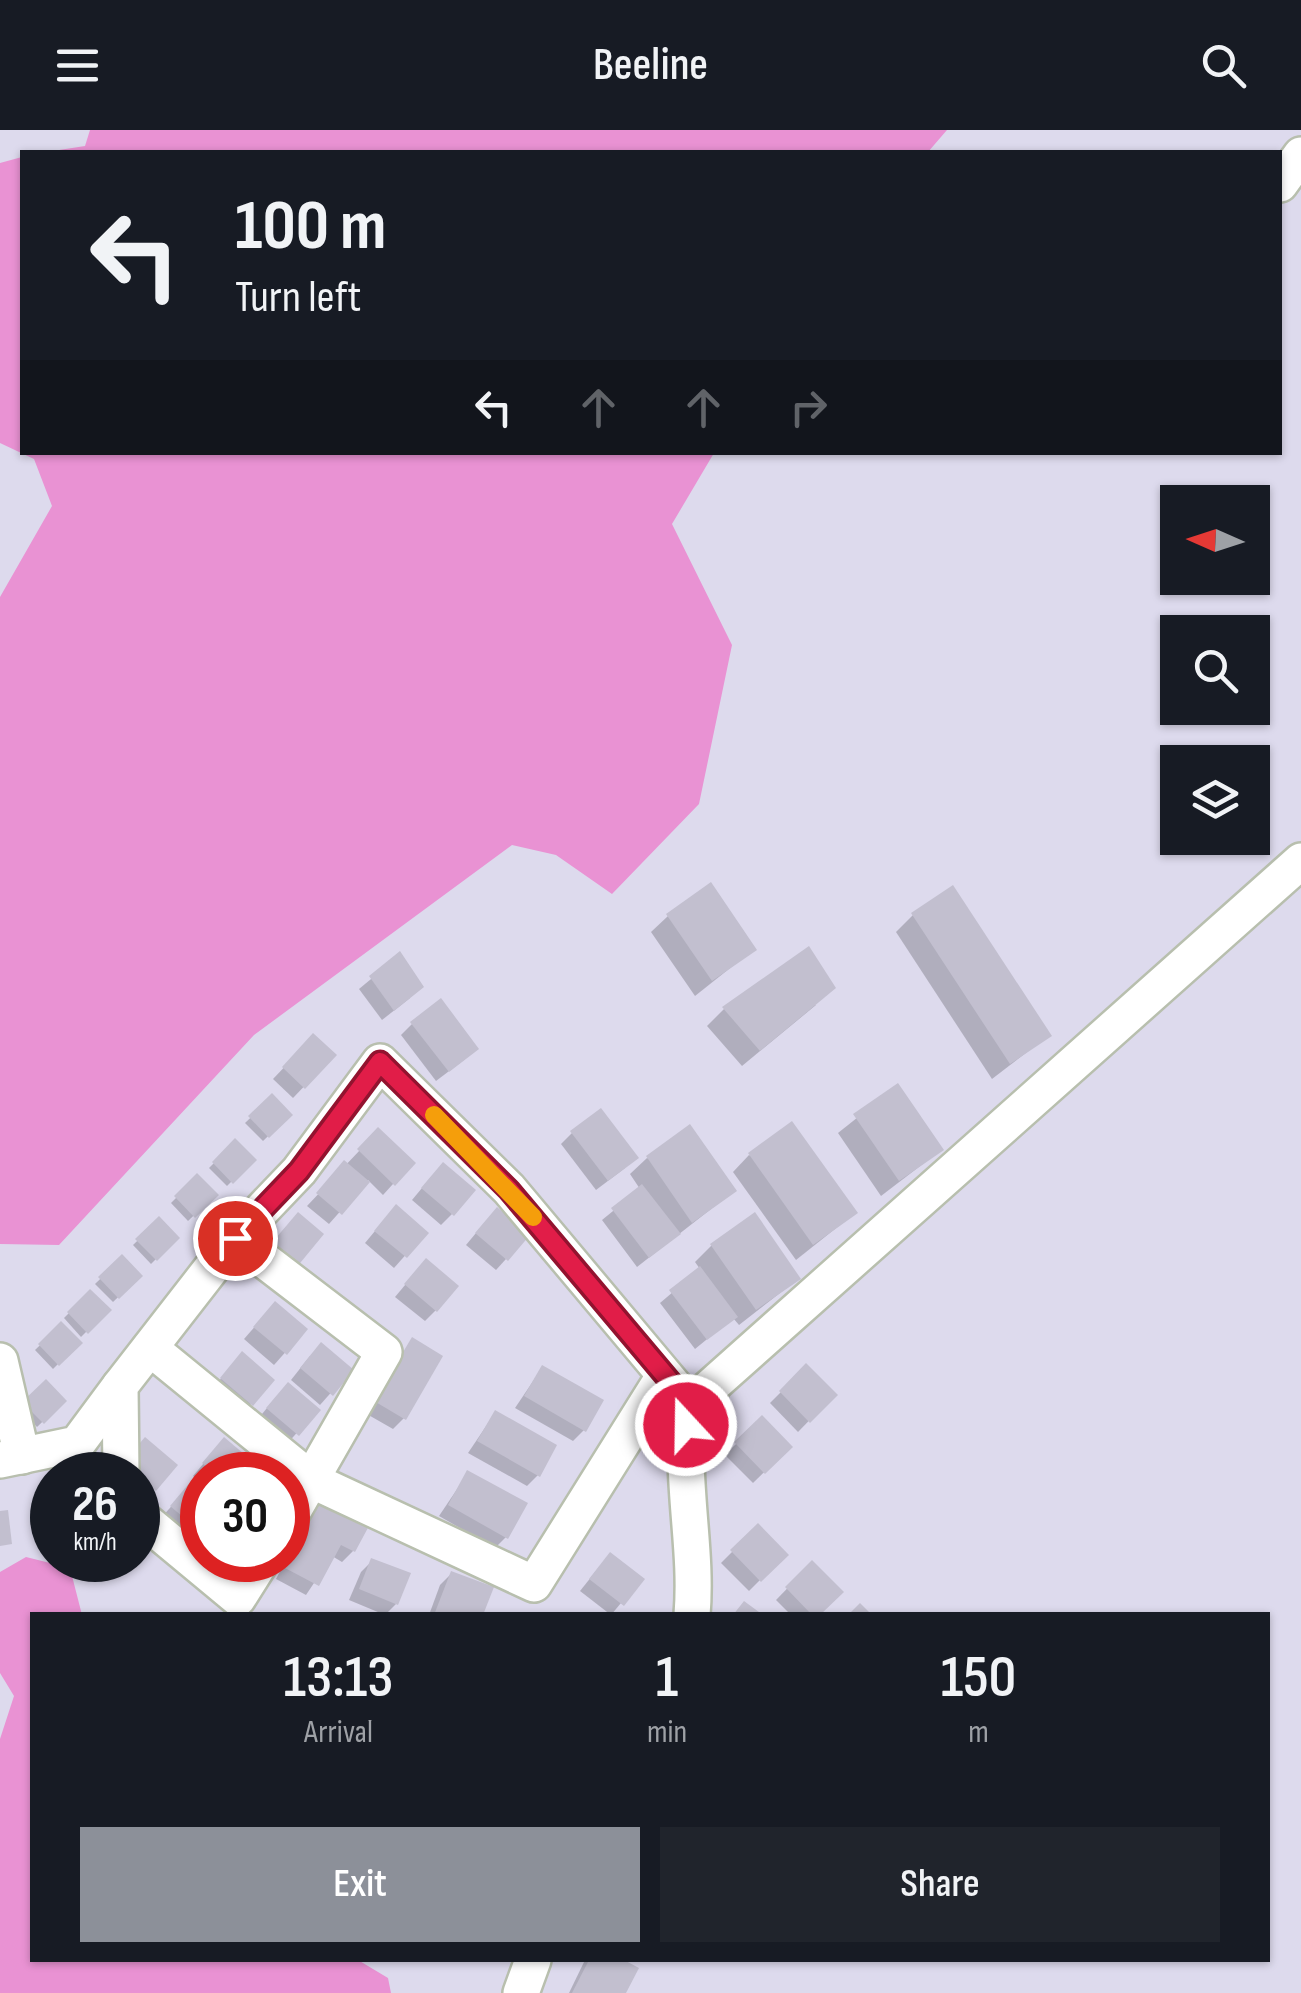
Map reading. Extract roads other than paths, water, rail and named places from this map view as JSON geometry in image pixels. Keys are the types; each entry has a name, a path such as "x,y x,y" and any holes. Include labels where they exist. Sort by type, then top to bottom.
{"street":[{"path":"1282,181 1301,155"},
{"path":"692,1612 695,1577 683,1446 690,1405 1301,861"},
{"path":"0,1360 11,1458 77,1444 235,1238 299,1171 380,1062 509,1190 690,1405"},
{"path":"235,1238 384,1352 310,1486"},
{"path":"150,1348 313,1481 534,1584 664,1376"},
{"path":"120,1386 121,1452"},
{"path":"160,1534 180,1550"},
{"path":"218,1582 238,1598 248,1582"},
{"path":"522,1993 532,1962"}]}
